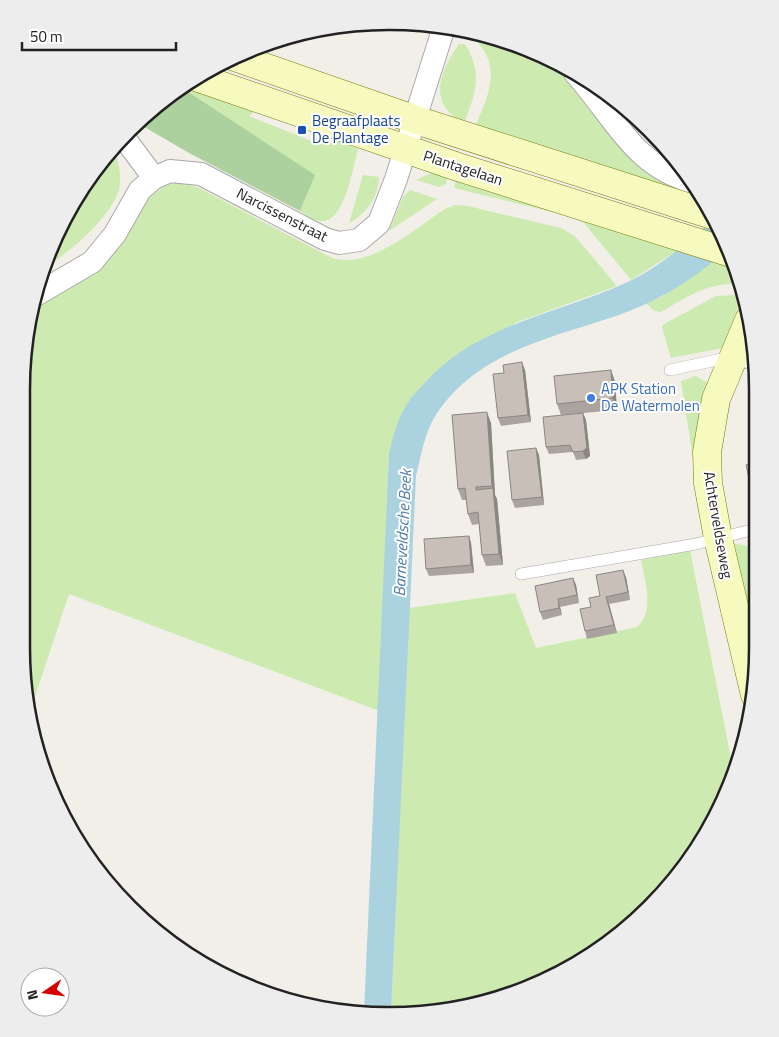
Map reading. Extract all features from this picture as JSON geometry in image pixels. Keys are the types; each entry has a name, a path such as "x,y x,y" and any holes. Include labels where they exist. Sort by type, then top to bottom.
{"main road":[{"name":"Plantagelaan","path":"245,60 416,120 702,213"},
{"name":"Plantagelaan","path":"206,81 406,150 721,250"},
{"name":"Achterveldseweg","path":"746,342 744,356 716,399 707,452 708,483 718,538 748,666"}],"street":[{"name":"Narcissenstraat","path":"154,178 170,171 201,174 325,239 339,243 353,242 370,233 379,223 416,120 442,34"},
{"path":"590,91 640,155 662,170 679,176"},
{"path":"44,290 92,262 116,234 140,190 154,178 128,143"}],"lane":[{"path":"670,370 744,356"},
{"path":"521,574 749,531"}],"green space":[{"path":"475,40 527,57 561,74 611,134 687,189 693,198 477,130 476,124 486,101 491,79 488,58"},
{"path":"459,44 465,44 471,54 476,74 472,102 464,123 452,115 445,107 440,87 446,65"},
{"path":"197,87 259,107 249,116 319,144 339,141 358,149 347,192 336,213 329,219 318,221 300,211 314,175 188,92"},
{"path":"188,92 315,175 300,211 189,153 144,127"},
{"path":"116,156 119,166 120,184 117,195 110,207 90,232 54,262 67,230 78,210"},
{"path":"433,172 448,173 446,184 439,187 416,180"},
{"path":"363,175 379,177 377,191 366,210 349,223"},
{"path":"457,175 683,247 631,280 584,223 576,218 454,188"},
{"path":"178,182 197,187 330,257 344,260 359,259 374,254 405,237 445,209 455,205 468,206 561,228 575,236 617,286 515,323 389,454 379,711 69,594 34,700 30,648 30,390 33,343 40,305 101,269 147,199 165,186"},
{"path":"410,190 437,199 389,231 403,197"},
{"path":"718,258 726,263 733,284 708,288 689,296 661,312 654,311 646,303 661,297"},
{"path":"734,295 737,297 739,305 723,348 671,358 662,327 664,324 716,296"},
{"path":"696,376 708,383 696,432 694,465 681,381"},
{"path":"733,543 749,547 749,613"},
{"path":"690,550 731,759 722,785 701,827 675,866 644,902 608,933 569,959 527,980 483,995 436,1004 391,1007 409,608 515,593 536,648 637,627 643,620 647,604 641,560"}],"water":[{"name":"Barneveldsche Beek","path":"709,224 722,253 690,279 647,304 540,341 492,363 470,378 451,396 434,418 428,432 416,476 391,1007 364,1006 389,454 401,416 409,401 422,386 446,363 469,346 522,322 605,292 632,280 665,260"}],"building":[{"path":"522,362 528,415 498,418 493,374 504,373 503,365"},
{"path":"611,370 613,398 557,404 554,376"},
{"path":"487,412 492,486 476,487 476,490 493,488 499,554 482,555 478,512 468,514 465,488 458,489 452,415"},
{"path":"583,413 587,448 583,451 573,452 570,445 546,447 543,417"},
{"path":"536,448 542,497 512,500 507,451"},
{"path":"749,464 749,478 746,465"},
{"path":"469,536 471,565 426,569 424,539"},
{"path":"623,570 628,592 606,597 614,625 585,631 580,609 591,607 589,598 600,596 596,575"},
{"path":"573,578 577,595 558,599 559,608 540,612 535,586"}],"place":[{"name":"Begraafplaats De Plantage","path":"302,130"},
{"name":"APK Station De Watermolen","path":"591,398"}]}
